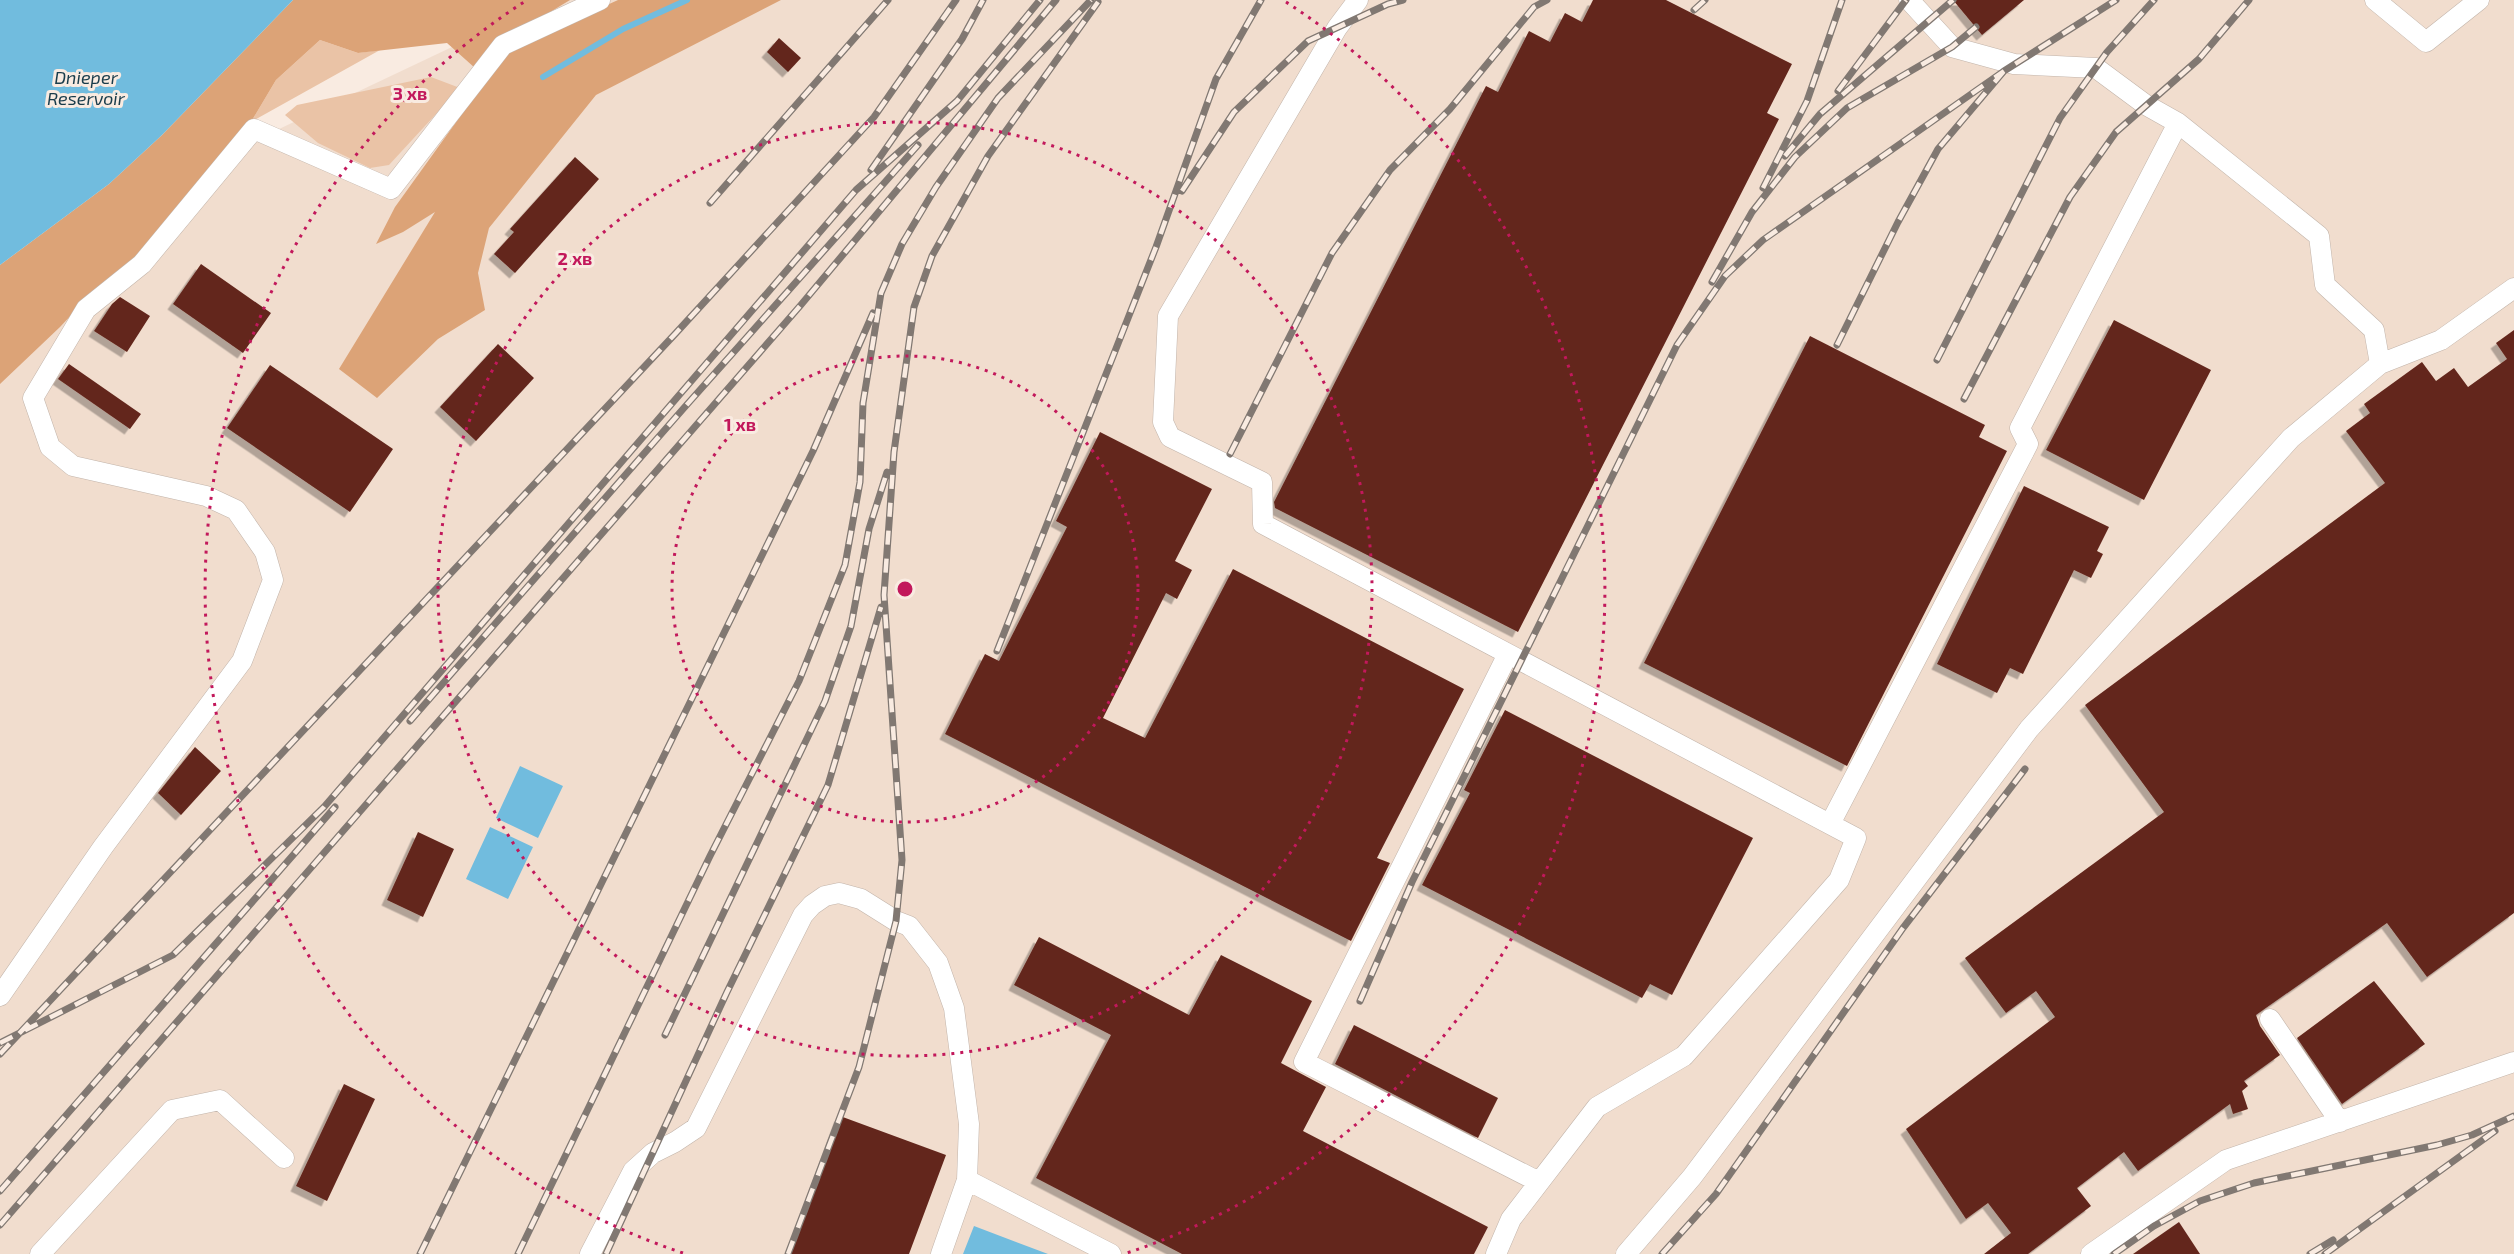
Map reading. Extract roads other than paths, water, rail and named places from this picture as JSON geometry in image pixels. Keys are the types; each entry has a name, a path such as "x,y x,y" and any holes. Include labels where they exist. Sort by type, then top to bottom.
{"lane":[{"path":"0,996 103,847 242,661 273,580 265,552 236,510 206,496 73,466 50,447 33,398 86,309 142,264 254,129 391,189 503,45 600,0"},
{"path":"1358,0 1330,38 1168,316 1163,422 1170,437 1262,482 1263,524 1856,838 1839,880 1684,1056 1597,1107 1511,1219 1496,1254"},
{"path":"1909,0 1952,47 2014,64 2096,68 2146,105 2178,123 2319,236 2325,285 2374,330 2380,363"},
{"path":"2375,0 2426,42 2479,0"},
{"path":"1830,824 2028,444 2020,428 2178,123"},
{"path":"1626,1254 1692,1177 2029,729 2291,438 2380,363 2441,340 2514,288"},
{"path":"1508,654 1304,1062 1539,1182"},
{"path":"590,1254 633,1171 653,1153 696,1128 803,915 825,896 839,893 861,899 896,921 909,926 938,963 954,1008 969,1124 968,1180 941,1254"},
{"path":"2270,1019 2340,1122"},
{"path":"2091,1254 2226,1160 2514,1062"},
{"path":"40,1254 172,1110 220,1100 284,1158"},
{"path":"968,1180 1111,1254"},
{"path":"1068,1233 1078,1254"}],"water":[{"name":"Dnieper Reservoir","path":"0,0 293,0 162,135 109,184 0,265"},
{"path":"520,766 563,786 538,838 496,818"},
{"path":"490,827 533,847 508,899 466,879"},
{"path":"974,1226 1048,1254 963,1254"}],"waterway":[{"path":"543,77 623,29 687,0"}],"railway":[{"path":"710,203 888,0"},
{"path":"0,1054 676,333 874,117 956,0"},
{"path":"871,170 962,39 983,0"},
{"path":"0,1043 173,955 324,807 856,190 957,101 1040,0"},
{"path":"0,1225 800,306 1056,0"},
{"path":"518,1254 710,856 799,681 845,565 860,482 863,403 881,293 902,244 936,187 998,98 1091,0"},
{"path":"997,651 1156,247 1216,79 1261,0"},
{"path":"1182,191 1234,112 1308,41 1388,4 1403,0"},
{"path":"1230,454 1332,253 1390,170 1450,109 1534,7 1547,0"},
{"path":"1694,10 1705,0"},
{"path":"1763,188 1807,101 1842,0"},
{"path":"1838,91 1906,0"},
{"path":"1785,156 1820,114 1953,0"},
{"path":"1837,345 1898,222 1938,149 2004,71 2116,0"},
{"path":"1937,360 2060,118 2107,52 2154,0"},
{"path":"1964,399 2070,197 2116,132 2199,59 2249,0"},
{"path":"788,1254 859,1067 896,921 902,860 884,595 894,452 914,307 932,256 988,156 1098,2"},
{"path":"1712,282 1752,212 1795,157 1847,108 1952,47 1976,27"},
{"path":"1360,1001 1412,882 1677,345 1725,276 1763,240 2004,71"},
{"path":"410,721 918,145"},
{"path":"420,1254 813,451 873,313"},
{"path":"665,1035 825,701 851,626 869,529 887,472"},
{"path":"606,1254 727,992 828,785 881,607"},
{"path":"1662,1254 1716,1194 1903,928 2025,769"},
{"path":"0,1191 335,807"},
{"path":"2114,1254 2154,1226 2200,1201 2254,1183 2437,1145 2472,1135 2514,1116"},
{"path":"2325,1254 2495,1131"},
{"path":"2310,1254 2333,1240"}]}
